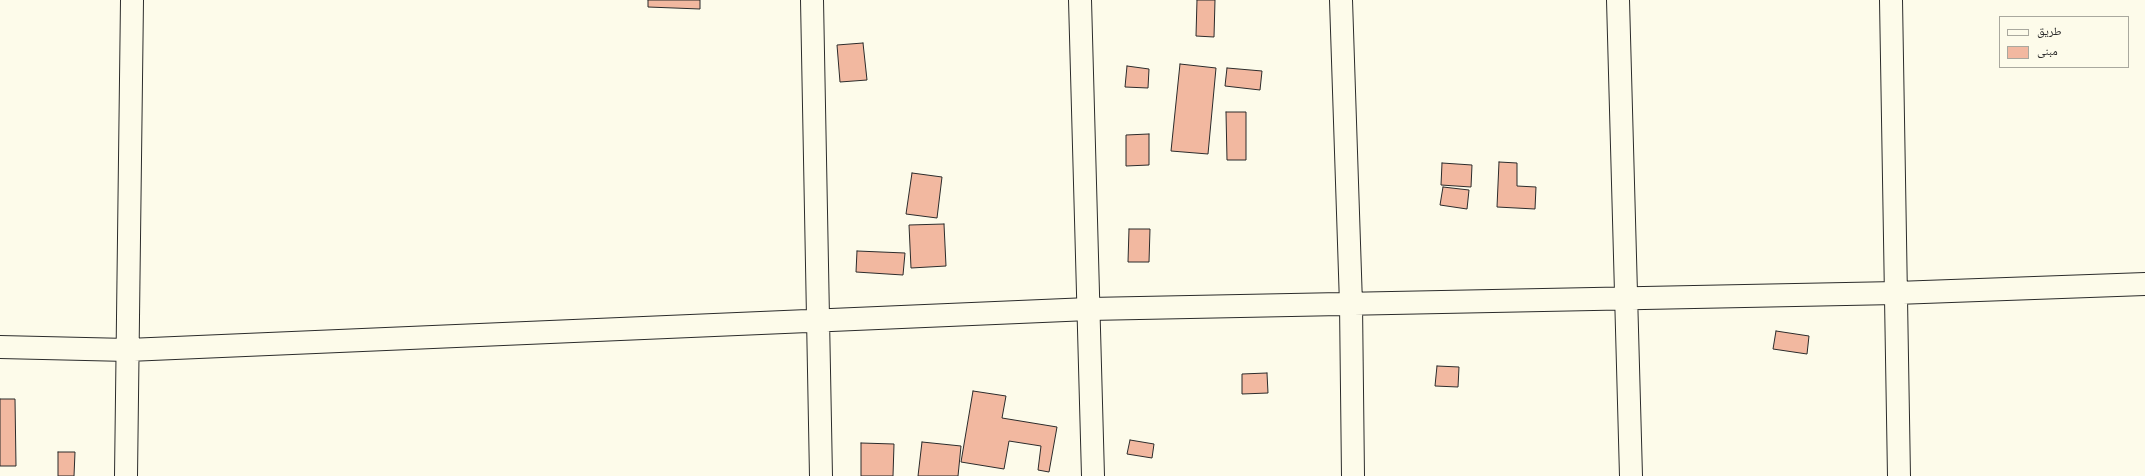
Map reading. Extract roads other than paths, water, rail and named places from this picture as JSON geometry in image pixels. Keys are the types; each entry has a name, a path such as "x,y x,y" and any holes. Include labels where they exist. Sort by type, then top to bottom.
{"street":[{"path":"126,476 132,0"},
{"path":"812,0 819,320 820,476"},
{"path":"1080,0 1093,476"},
{"path":"1341,0 1351,304 1353,476"},
{"path":"1618,0 1628,299 1631,476"},
{"path":"1891,0 1899,476"},
{"path":"0,347 128,350 1089,309 1896,293 2145,284"}]}
